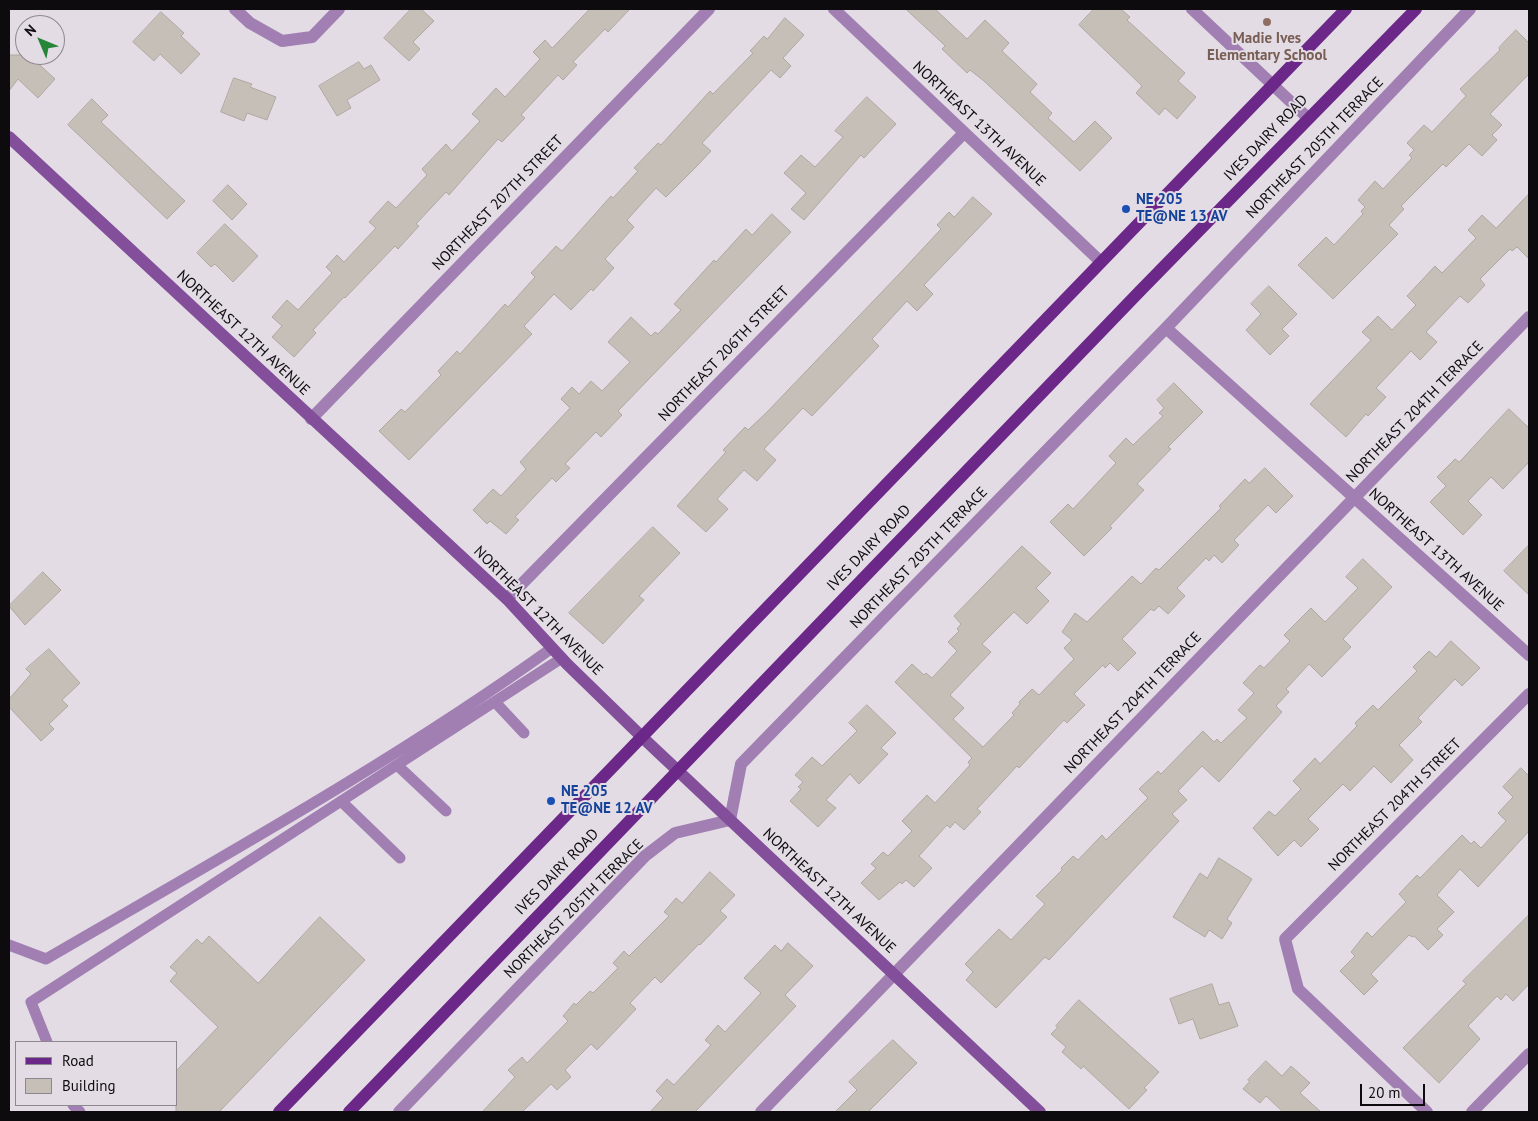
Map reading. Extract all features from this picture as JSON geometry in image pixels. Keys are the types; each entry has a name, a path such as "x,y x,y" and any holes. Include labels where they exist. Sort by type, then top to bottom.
{"main road":[{"path":"279,1112 1271,84 1346,9"},
{"name":"IVES DAIRY ROAD","path":"349,1112 677,770 1308,118 1416,9"}],"street":[{"path":"235,9 250,23 282,41 312,37 339,9"},
{"name":"NORTHEAST 207TH STREET","path":"311,419 709,9"},
{"name":"NORTHEAST 13TH AVENUE","path":"834,9 1101,262"},
{"path":"1192,9 1308,118"},
{"name":"NORTHEAST 205TH TERRACE","path":"399,1112 645,856 675,833 730,820 741,764 1166,328 1470,9"},
{"name":"NORTHEAST 206TH STREET","path":"507,599 964,133"},
{"name":"NORTHEAST 12TH AVENUE","path":"9,137 507,599 552,648 641,736 1040,1112"},
{"name":"NORTHEAST 204TH TERRACE","path":"761,1112 1529,317"},
{"name":"NORTHEAST 13TH AVENUE","path":"1166,328 1529,655"},
{"name":"NORTHEAST 204TH STREET","path":"1427,1112 1298,988 1284,940 1529,694"},
{"path":"1472,1112 1529,1054"}],"lane":[{"path":"9,944 46,960 296,813 498,687 552,648"},
{"path":"47,1041 31,1002 562,658"},
{"path":"495,702 524,733"},
{"path":"397,765 446,811"},
{"path":"341,801 400,858"}],"building":[{"path":"411,9 421,9 434,21 413,42 420,49 409,61 384,38"},
{"path":"590,9 630,9 608,32 605,29 573,62 577,65 563,80 558,75 521,115 525,118 502,142 498,139 449,195 446,192 416,224 419,226 398,249 395,246 344,297 313,330 316,333 294,357 272,337 282,326 272,317 287,300 298,310 332,273 326,267 337,255 344,262 376,228 369,222 388,201 396,208 427,175 422,169 446,144 452,151 480,121 472,114 496,88 505,97 540,59 533,52 545,40 552,48"},
{"path":"906,9 935,9 967,39 985,20 1009,43 1002,51 1037,84 1030,92 1052,113 1048,118 1074,142 1095,121 1112,138 1080,171 984,81 970,70 967,73 942,49 945,46"},
{"path":"1094,9 1121,9 1130,17 1127,20 1185,73 1178,81 1196,97 1177,119 1165,108 1159,115 1136,93 1142,86 1079,25"},
{"path":"161,12 184,33 181,36 200,54 181,74 160,54 154,61 133,42"},
{"path":"785,18 804,35 783,58 791,66 780,78 771,70 702,143 711,151 697,166 666,197 656,188 627,220 634,227 605,259 614,268 593,291 591,289 571,310 554,294 524,326 532,334 409,460 379,431 401,409 405,412 441,375 438,371 457,351 460,354 505,304 508,307 535,277 531,273 556,246 562,251 611,196 613,198 638,171 634,168 658,143 661,145 710,91 713,94 753,53 750,51 764,36 767,39"},
{"path":"1516,30 1529,43 1529,74 1490,114 1502,125 1492,135 1497,140 1482,156 1469,144 1446,167 1443,164 1401,206 1404,209 1389,225 1398,234 1333,299 1298,265 1326,237 1334,245 1363,214 1361,211 1365,207 1358,200 1375,181 1383,189 1412,158 1409,155 1414,150 1407,143 1424,125 1432,132 1466,96 1460,89 1500,50 1499,48"},
{"path":"9,55 15,55 15,65 40,65 55,79 38,98 18,79 9,91"},
{"path":"359,62 364,69 371,65 380,80 347,100 351,108 337,116 319,86"},
{"path":"234,78 252,84 250,87 276,97 267,120 247,113 244,121 221,112"},
{"path":"867,97 896,124 864,158 861,155 804,220 791,209 806,193 784,173 801,155 815,167 843,137 835,131"},
{"path":"92,99 108,115 101,122 185,201 167,219 68,125"},
{"path":"228,185 247,204 232,220 213,201"},
{"path":"1529,194 1529,259 1517,247 1512,251 1510,249 1480,279 1485,285 1468,303 1460,296 1426,332 1437,342 1420,360 1411,351 1376,388 1386,397 1368,416 1366,414 1346,437 1310,404 1371,340 1362,332 1378,316 1392,330 1416,305 1407,296 1435,266 1442,273 1476,238 1468,230 1482,215 1496,228"},
{"path":"973,197 992,214 924,285 933,294 917,311 907,301 872,339 879,346 812,416 803,408 764,449 776,460 757,481 744,470 717,499 728,509 706,532 677,506 726,452 723,450 745,427 748,430 767,412 941,229 937,225 949,212 954,217"},
{"path":"772,214 791,232 618,411 622,415 601,437 596,432 565,464 570,468 556,482 552,478 515,517 519,520 506,534 490,521 487,524 473,510 493,489 501,496 526,469 520,462 570,408 561,399 572,387 579,394 591,381 602,391 630,362 608,342 631,317 651,336 655,332 658,334 681,310 674,304 714,260 716,262 746,229 752,235"},
{"path":"225,224 258,256 233,282 215,264 211,267 197,253"},
{"path":"1269,286 1297,314 1282,329 1289,336 1270,355 1246,330 1261,314 1251,304"},
{"path":"1174,383 1203,412 1168,447 1171,449 1137,484 1144,490 1110,526 1112,528 1084,556 1050,522 1068,504 1073,509 1116,463 1109,456 1126,438 1133,445 1163,416 1159,413 1164,408 1157,400"},
{"path":"1509,409 1529,428 1529,462 1503,489 1491,477 1468,501 1482,515 1463,535 1430,502 1446,486 1437,477 1455,459 1459,462"},
{"path":"1265,468 1293,496 1276,513 1268,505 1234,540 1239,545 1222,563 1214,555 1209,561 1206,558 1177,588 1185,596 1168,614 1159,606 1154,611 1151,609 1122,639 1136,653 1118,671 1110,663 1105,668 1103,665 1074,694 1085,705 1067,723 1064,720 1019,768 1017,766 977,809 981,812 964,830 955,822 950,828 947,825 919,856 932,868 914,887 906,880 902,884 900,882 879,900 861,883 876,868 871,864 883,852 888,856 912,831 902,821 927,795 935,803 970,765 968,762 972,758 895,682 912,664 924,675 926,673 932,678 957,651 948,642 959,631 957,629 961,624 954,616 1022,546 1051,573 1036,588 1049,601 1027,624 1014,612 982,644 991,652 950,695 964,708 953,719 983,747 1014,715 1012,713 1020,704 1019,702 1032,689 1039,695 1074,659 1064,648 1072,640 1062,632 1075,613 1087,622 1132,576 1141,584 1156,568 1159,570 1221,508 1219,506 1245,479 1249,483"},
{"path":"653,527 680,553 639,596 644,600 603,644 569,613"},
{"path":"1529,545 1529,595 1504,571"},
{"path":"1363,559 1392,587 1343,639 1351,647 1322,677 1309,664 1286,689 1289,692 1276,706 1282,712 1219,782 1202,766 1178,791 1187,800 1172,814 1179,821 1049,960 1045,957 996,1008 966,980 973,972 965,964 999,929 1011,940 1045,904 1036,896 1062,870 1061,868 1073,856 1078,860 1102,835 1106,840 1148,798 1139,789 1158,771 1161,774 1203,731 1214,742 1217,739 1221,743 1247,718 1238,710 1254,693 1243,683 1260,665 1264,668 1290,641 1284,635 1311,608 1325,622 1358,588 1346,577"},
{"path":"43,572 61,590 25,625 9,606"},
{"path":"1451,641 1480,668 1462,686 1455,679 1418,718 1422,722 1399,745 1413,760 1391,783 1374,766 1350,791 1343,784 1308,819 1319,829 1301,847 1294,840 1278,856 1253,828 1269,811 1275,816 1301,789 1293,781 1315,758 1320,764 1357,726 1355,723 1373,705 1378,710 1417,671 1413,667 1429,651 1436,657"},
{"path":"49,649 80,683 62,700 68,706 49,724 54,729 41,741 9,707 9,699 31,674 26,669"},
{"path":"867,705 896,733 881,748 888,754 859,784 850,774 826,800 836,808 818,827 790,801 801,789 798,787 803,782 795,775 812,757 822,766 857,731 849,723"},
{"path":"1521,768 1529,776 1529,831 1478,887 1460,869 1437,895 1454,912 1437,929 1443,935 1428,950 1414,936 1409,935 1371,974 1378,981 1364,995 1340,971 1355,956 1351,952 1367,932 1372,937 1406,902 1399,894 1417,875 1420,878 1462,835 1471,844 1474,841 1481,848 1506,821 1498,813 1513,797 1503,787"},
{"path":"1219,858 1252,879 1227,919 1232,923 1222,939 1209,930 1205,937 1173,917 1200,873 1207,878"},
{"path":"710,872 735,895 720,911 727,917 661,983 655,977 630,1003 636,1009 597,1050 591,1044 565,1070 571,1077 557,1090 551,1084 522,1112 482,1112 515,1077 508,1070 522,1057 527,1063 568,1021 563,1016 574,1003 576,1005 590,991 593,993 618,968 613,963 624,951 629,956 669,916 664,912 676,898 682,903"},
{"path":"1529,915 1529,984 1513,1001 1506,994 1501,1000 1497,996 1468,1026 1480,1039 1439,1083 1403,1048 1466,984 1463,981"},
{"path":"320,917 365,960 219,1112 176,1112 176,1106 178,1106 178,1069 218,1027 170,981 177,973 170,967 197,939 202,944 209,936 258,983"},
{"path":"788,943 813,966 785,995 796,1006 695,1112 650,1112 663,1098 656,1091 667,1079 674,1085 711,1045 705,1040 718,1025 725,1032 761,993 744,978 775,945 781,951"},
{"path":"1212,984 1219,1005 1229,1002 1238,1026 1200,1039 1193,1019 1179,1024 1170,999"},
{"path":"1079,1000 1159,1072 1144,1088 1147,1090 1129,1109 1083,1066 1081,1069 1062,1052 1066,1047 1051,1034"},
{"path":"893,1040 917,1063 868,1112 835,1112 857,1090 849,1082"},
{"path":"1266,1061 1282,1076 1291,1066 1310,1083 1300,1093 1321,1112 1283,1112 1266,1096 1260,1103 1243,1089 1250,1081 1248,1080"}],"place":[{"name":"Madie Ives Elementary School","path":"1267,22"},
{"name":"NE 205 TE@NE 13 AV","path":"1126,209"},
{"name":"NE 205 TE@NE 12 AV","path":"551,801"}]}
